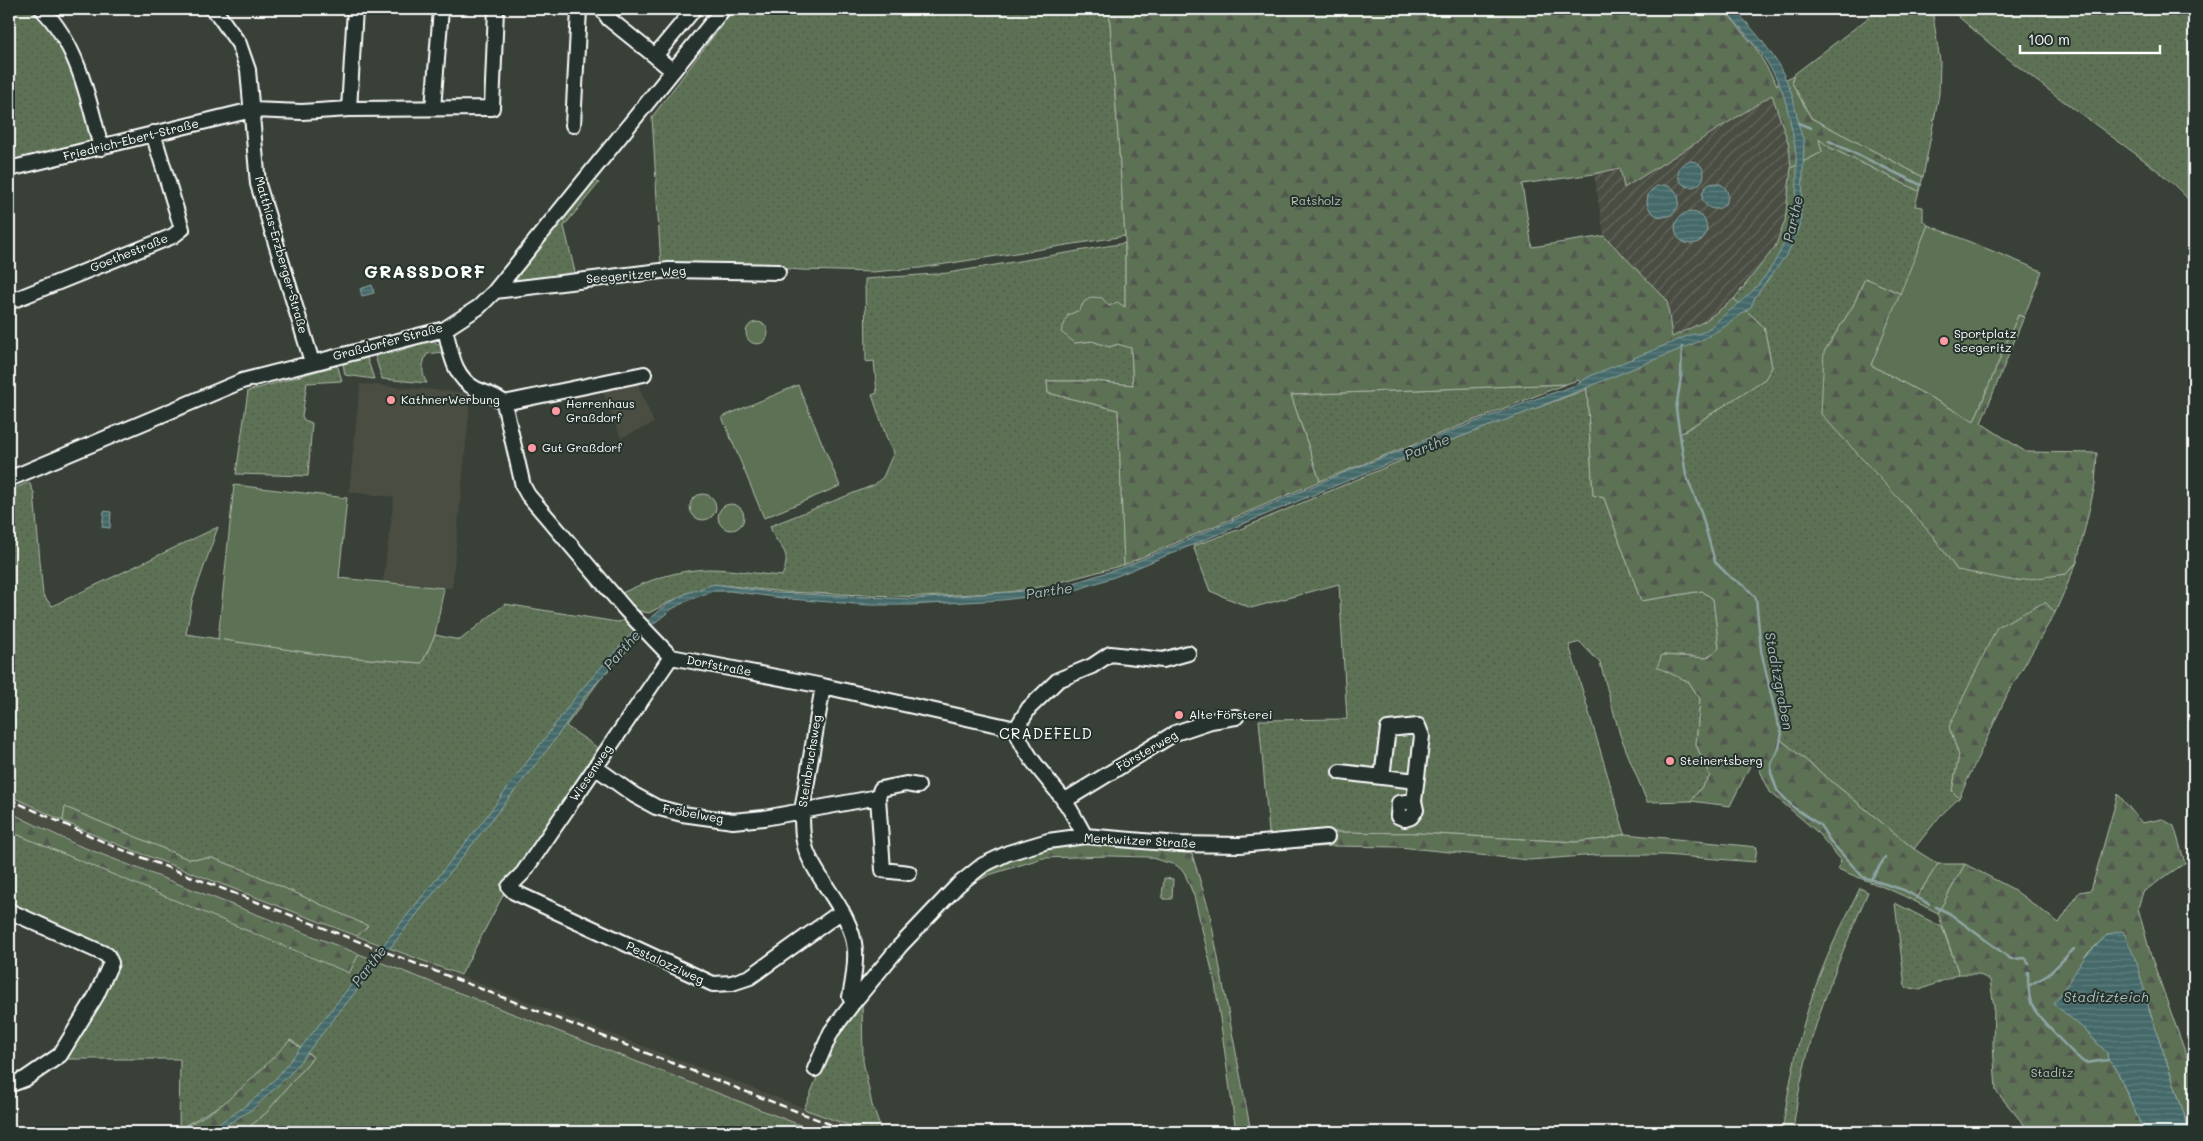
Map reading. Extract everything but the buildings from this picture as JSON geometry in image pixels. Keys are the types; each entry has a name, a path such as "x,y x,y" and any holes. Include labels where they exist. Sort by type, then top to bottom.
{"street":[{"path":"42,9 63,36 75,62 87,91 101,148"},
{"path":"350,108 355,9"},
{"path":"433,108 441,9"},
{"path":"496,12 507,9"},
{"path":"573,125 579,9"},
{"path":"602,9 609,19 673,71"},
{"path":"655,56 694,9"},
{"name":"Graßdorfer Straße","path":"9,479 242,381 445,328 479,307 495,291 723,9"},
{"name":"Matthias-Erzberger-Straße","path":"216,10 238,44 248,70 258,184 312,362"},
{"name":"Friedrich-Ebert-Straße","path":"9,169 252,110 302,112 350,108 492,108 496,12"},
{"name":"Goethestraße","path":"9,302 173,236 182,229 153,133"},
{"name":"Seegeritzer Weg","path":"495,291 669,270 778,272"},
{"path":"445,328 454,364 461,378 476,388 496,396 504,403 644,374"},
{"name":"Dorfstraße","path":"504,403 523,486 528,495 656,643 671,657 823,686 1016,729"},
{"path":"1085,836 1064,801 1020,744 1016,729 1029,708 1058,680 1092,666 1110,654 1163,660 1188,653"},
{"name":"Wiesenweg","path":"509,887 523,873 671,657"},
{"name":"Steinbruchsweg","path":"823,686 802,811 802,832 808,856 842,911 855,950 850,997 853,1002"},
{"name":"Försterweg","path":"1064,801 1174,733 1211,721 1236,717"},
{"path":"1382,776 1388,728 1418,726 1422,736 1414,801"},
{"name":"Fröbelweg","path":"596,767 634,795 656,807 682,814 733,821 878,797"},
{"path":"1340,772 1416,780"},
{"path":"909,873 883,870 878,797 880,789 906,784 918,786"},
{"name":"Merkwitzer Straße","path":"815,1069 831,1032 853,1002 900,946 958,885 983,866 1008,853 1048,841 1085,836 1178,844 1240,845 1327,837"},
{"name":"Pestalozziweg","path":"509,887 514,892 713,984 732,983 750,977 842,911"},
{"path":"9,911 107,955 111,963 96,996 60,1055 24,1079 9,1085"}],"shaded area":[{"path":"1773,95 1789,145 1791,168 1785,221 1775,247 1734,299 1705,321 1672,338 1667,300 1604,236 1594,174 1620,168 1624,188"},
{"path":"637,382 654,423 621,438 603,392"},
{"path":"360,384 471,393 452,588 383,582 394,497 349,492"},
{"path":"9,795 106,840 867,1132 818,1132 75,844 9,812"}],"green space":[{"path":"9,9 34,9 52,29 68,56 95,142 9,166"},
{"path":"734,9 1109,9 1125,236 920,268 872,272 801,270 734,264 661,266 652,117"},
{"name":"Ratsholz","path":"1109,9 1724,9 1755,47 1777,85 1793,75 1792,83 1811,118 1923,177 1919,191 1829,147 1819,139 1822,152 1791,168 1789,145 1772,95 1624,188 1620,168 1594,174 1522,184 1532,247 1604,236 1667,300 1672,337 1705,321 1734,299 1764,327 1772,367 1765,379 1680,434 1686,475 1701,512 1715,562 1730,577 1746,587 1756,598 1761,650 1777,721 1782,733 1780,739 1914,849 1938,864 1914,901 1838,869 1841,860 1816,831 1770,792 1754,758 1730,806 1691,801 1710,776 1696,745 1700,699 1689,682 1657,667 1662,655 1707,658 1719,648 1713,599 1702,591 1641,601 1604,498 1593,495 1587,389 1578,380 1566,384 1291,395 1320,481 1124,565 1118,410 1048,393 1047,381 1092,381 1133,385 1131,348 1118,344 1109,347 1092,341 1075,343 1061,332 1068,315 1080,310 1084,302 1092,297 1102,298 1109,306 1117,302 1125,307 1125,236"},
{"path":"1880,9 1932,9 1940,61 1939,94 1923,177 1811,118 1792,83 1793,75"},
{"path":"1950,9 2194,10 2194,206 2162,174 2024,71"},
{"path":"1818,138 1829,147 1919,191 1915,206 1923,207 1923,221 1928,225 1901,294 1865,278 1853,306 1824,352 1933,536 1957,570 2066,574 2077,562 2055,613 2045,602 1949,727 1959,755 1952,791 1959,798 1940,816 1914,849 1780,739 1782,733 1777,721 1761,650 1756,598 1746,587 1730,577 1715,562 1701,512 1686,475 1680,434 1765,379 1772,367 1764,327 1734,299 1775,247 1785,221 1791,168 1822,152"},
{"path":"591,182 599,183 564,226 576,276 518,282 518,274 521,269"},
{"name":"Sportplatz Seegeritz","path":"1928,225 2042,271 2024,317 2018,315 1974,421 1871,365"},
{"path":"1125,243 1125,308 1084,302 1080,310 1068,315 1075,343 1092,341 1109,347 1118,344 1131,348 1133,385 1092,381 1047,381 1048,393 1118,410 1124,565 1045,586 1009,592 923,597 783,592 722,585 687,593 649,613 634,610 622,593 642,584 674,574 708,569 782,576 785,567 785,554 770,526 874,485 883,477 894,452 889,445 872,395 877,393 874,361 866,362 865,279 948,273"},
{"path":"1865,278 1901,294 1871,365 1974,421 2018,315 2024,317 1981,423 2026,452 2097,453 2095,485 2077,562 2066,574 2015,581 1957,570 1933,536 1821,414 1824,352 1853,306"},
{"path":"757,322 765,325 768,333 765,341 757,344 749,341 746,333 749,325"},
{"path":"428,341 438,344 443,352 427,354 423,368 427,383 382,379 375,356 389,352 390,354"},
{"path":"367,358 374,379 345,375 343,364"},
{"path":"335,366 338,367 342,381 307,383 302,416 304,420 312,423 308,476 236,474 248,391"},
{"path":"1566,384 1320,481 1291,395"},
{"path":"798,385 840,486 764,518 722,417"},
{"path":"1587,389 1593,495 1604,498 1641,601 1702,591 1713,599 1719,648 1707,658 1662,655 1689,682 1700,699 1696,745 1710,776 1691,801 1647,802 1620,735 1600,663 1580,642 1569,645 1625,834 1605,839 1575,842 1417,833 1333,832 1332,839 1270,844 1259,720 1347,719 1339,584 1251,608 1210,591 1193,546 1243,528 1433,447"},
{"path":"29,482 34,493 43,595 52,606 218,527 192,601 186,634 331,656 422,663 435,635 460,640 505,604 617,622 626,620 641,636 602,677 566,726 601,750 509,884 461,975 357,936 367,926 247,871 212,858 188,859 65,807 63,821 9,795 9,491"},
{"path":"234,485 347,498 339,578 444,588 435,635 422,663 331,656 218,639"},
{"path":"703,494 712,498 716,507 712,516 703,520 694,516 690,507 694,498"},
{"path":"731,504 740,508 744,517 740,526 731,530 722,526 718,517 722,508"},
{"path":"2045,602 2055,613 2008,693 1959,798 1952,791 1959,755 1949,727 1997,627"},
{"name":"Staditz","path":"2118,794 2142,823 2162,819 2174,826 2185,863 2143,892 2138,908 2151,956 2194,1077 2194,1132 2190,1132 2149,1009 2108,934 2085,956 2085,1030 2107,1053 2108,1060 2116,1068 2144,1132 2030,1132 1996,1091 1993,1044 1994,1007 1990,980 1978,974 1959,974 1938,913 1965,864 2013,889 2059,923 2079,892 2091,890"},
{"path":"65,807 188,859 212,858 247,871 368,926 357,936 106,840 63,821"},
{"path":"9,812 75,844 359,954 349,973 16,834 9,830"},
{"path":"1332,832 1417,833 1575,842 1605,839 1625,834 1757,847 1755,862 1665,855 1597,855 1529,860 1399,847 1333,846 1271,850 1270,844 1332,839"},
{"path":"16,834 349,972 359,954 818,1132 243,1132 266,1113 313,1057 291,1040 233,1098 179,1129 180,1059 62,1059 113,969 116,951 9,905 9,848"},
{"path":"1086,843 1140,847 1192,854 1209,910 1251,1132 1236,1132 1215,983 1194,896 1184,872 1176,865 1148,857 1043,858 989,875 955,893 996,862 1042,847"},
{"path":"1938,864 1965,864 1938,913 1914,901"},
{"path":"1164,878 1173,879 1172,899 1164,899 1162,896"},
{"path":"1860,888 1868,892 1821,1009 1804,1069 1797,1100 1793,1132 1782,1132 1793,1068 1809,1005 1828,955"},
{"path":"1895,903 1942,927 1959,974 1920,990 1905,987"},
{"path":"862,999 863,1061 872,1105 882,1132 867,1132 804,1109 835,1034"},
{"path":"290,1040 313,1057 266,1113 243,1132 167,1132 185,1126 219,1107 249,1082"}],"water":[{"name":"Parthe","path":"1724,9 1734,9 1759,37 1781,69 1795,104 1804,141 1800,223 1792,245 1755,297 1751,307 1724,327 1700,341 1522,414 1395,461 1117,576 1070,592 1002,600 910,605 869,605 790,599 730,591 713,591 689,600 672,609 638,636 586,695 551,745 291,1073 254,1108 215,1132 202,1132 242,1108 277,1077 483,821 580,691 628,637 669,603 687,593 714,584 776,593 913,599 1055,589 1124,567 1348,471 1524,403 1576,385 1590,376 1708,329 1749,294 1766,275 1779,254 1788,231 1794,207 1797,182 1792,130 1786,102 1780,86 1762,55"},
{"path":"1691,161 1700,165 1704,174 1700,183 1691,187 1682,183 1678,174 1682,165"},
{"path":"1715,183 1724,187 1728,196 1724,205 1715,209 1706,205 1702,196 1706,187"},
{"path":"1663,185 1669,186 1674,190 1678,195 1678,207 1674,212 1669,216 1663,217 1657,216 1652,212 1648,207 1647,201 1648,195 1652,190 1657,186"},
{"path":"1691,212 1697,213 1702,217 1706,222 1706,234 1702,239 1697,243 1691,244 1685,243 1680,239 1676,234 1675,228 1676,222 1680,217 1685,213"},
{"path":"372,285 374,293 362,296 360,289"},
{"path":"104,511 111,512 110,528 102,527"},
{"name":"Staditzteich","path":"2123,931 2137,963 2149,1009 2190,1132 2144,1132 2116,1068 2108,1060 2107,1053 2085,1030 2054,1004 2085,957 2108,934"}],"pier":[{"path":"381,946 391,950 380,962 370,959"}],"waterway":[{"path":"1798,123 1811,128"},
{"path":"1829,141 1921,185"},
{"name":"Staditzgraben","path":"1682,347 1681,377 1676,409 1686,475 1701,512 1715,562 1730,577 1746,587 1756,598 1761,650 1777,721 1782,733 1779,748 1771,764 1771,773 1777,790 1793,807 1820,825 1830,841 1863,877 1904,890 1929,904"},
{"path":"1871,879 1885,858"},
{"name":"Staditzgraben","path":"1936,907 1949,913 2011,959 2026,958 2028,963"},
{"path":"2028,986 2048,975 2074,949"},
{"name":"Staditzgraben","path":"2028,972 2031,1003 2055,1034 2085,1063 2108,1060"}],"railway":[{"path":"9,799 115,847 850,1132"}],"place":[{"name":"Sportplatz Seegeritz","path":"1944,341"},
{"name":"KathnerWerbung","path":"391,400"},
{"name":"Herrenhaus Graßdorf","path":"556,411"},
{"name":"Gut Graßdorf","path":"532,448"},
{"name":"Alte Försterei","path":"1179,715"},
{"name":"Steinertsberg","path":"1670,761"}],"district":[{"name":"GRASSDORF","path":"425,272"},
{"name":"CRADEFELD","path":"1046,734"}]}
